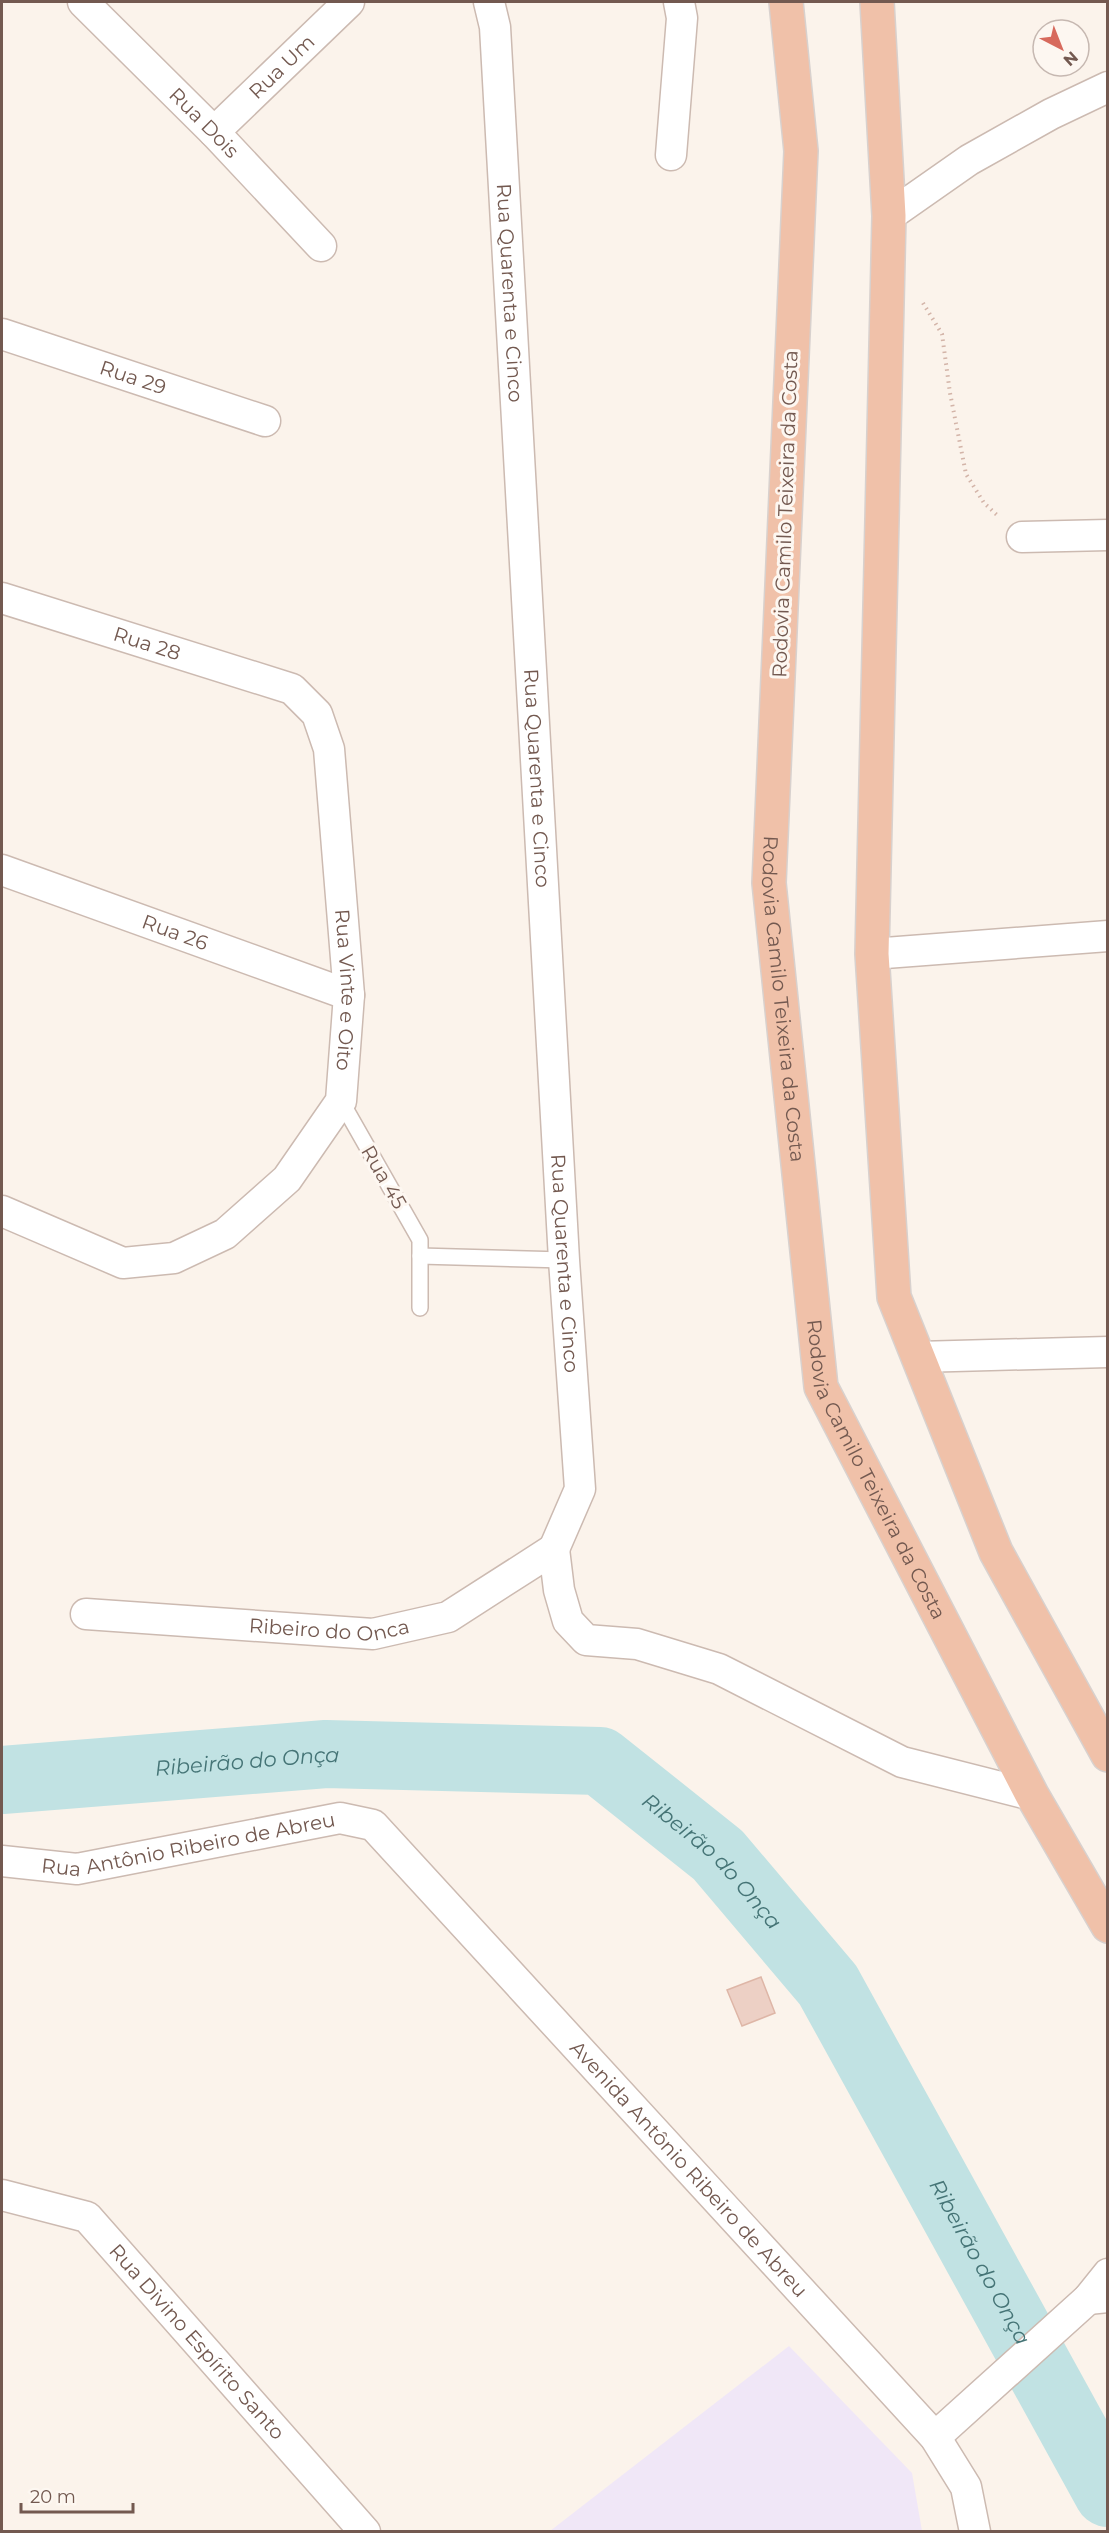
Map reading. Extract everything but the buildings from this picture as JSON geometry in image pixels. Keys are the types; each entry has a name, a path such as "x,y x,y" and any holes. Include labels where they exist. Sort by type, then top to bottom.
{"highway":[{"name":"Rodovia Camilo Teixeira da Costa","path":"786,2 801,151 769,883 821,1387 1032,1795 1107,1926"},
{"path":"877,2 889,216 872,954 894,1297 996,1552 1107,1755"}],"street":[{"name":"Rua Dois","path":"83,2 214,132 321,246"},
{"name":"Rua Um","path":"214,132 349,2"},
{"name":"Rua Quarenta e Cinco","path":"489,2 496,39 564,1260 580,1489 554,1549"},
{"path":"671,155 682,18 680,2"},
{"path":"889,216 969,160 1051,114 1107,87"},
{"name":"Rua 29","path":"2,334 265,421"},
{"path":"1022,537 1107,535"},
{"name":"Rua 28","path":"2,598 292,689"},
{"name":"Rua Vinte e Oito","path":"292,689 317,714 329,749 349,995 341,1101"},
{"name":"Rua 26","path":"2,870 349,995"},
{"path":"872,954 1107,936"},
{"path":"2,1211 123,1263 174,1258 225,1234 287,1179 341,1101"},
{"path":"918,1358 1107,1352"},
{"path":"554,1549 559,1590 568,1621 586,1640 637,1644 719,1669 902,1762 1032,1795"},
{"name":"Ribeiro do Onca","path":"86,1614 373,1634 448,1617 554,1549"},
{"name":"Rua Antônio Ribeiro de Abreu","path":"2,1861 77,1869 340,1818 373,1825"},
{"name":"Avenida Antônio Ribeiro de Abreu","path":"373,1825 935,2437 966,2487 975,2532"},
{"name":"Rua Divino Espírito Santo","path":"2,2195 87,2217 365,2532"},
{"path":"935,2437 1090,2302 1107,2274"}],"lane":[{"name":"Rua 45","path":"341,1101 420,1240 420,1308"},
{"path":"420,1256 564,1260"}],"path":[{"path":"918,295 942,334 950,393 966,474 984,502 1022,537"}],"shaded area":[{"path":"789,2346 912,2473 922,2531 550,2531"}],"waterway":[{"name":"Ribeirão do Onça","path":"2,1780 326,1754 600,1761 718,1855 828,1985 1108,2493"}]}
